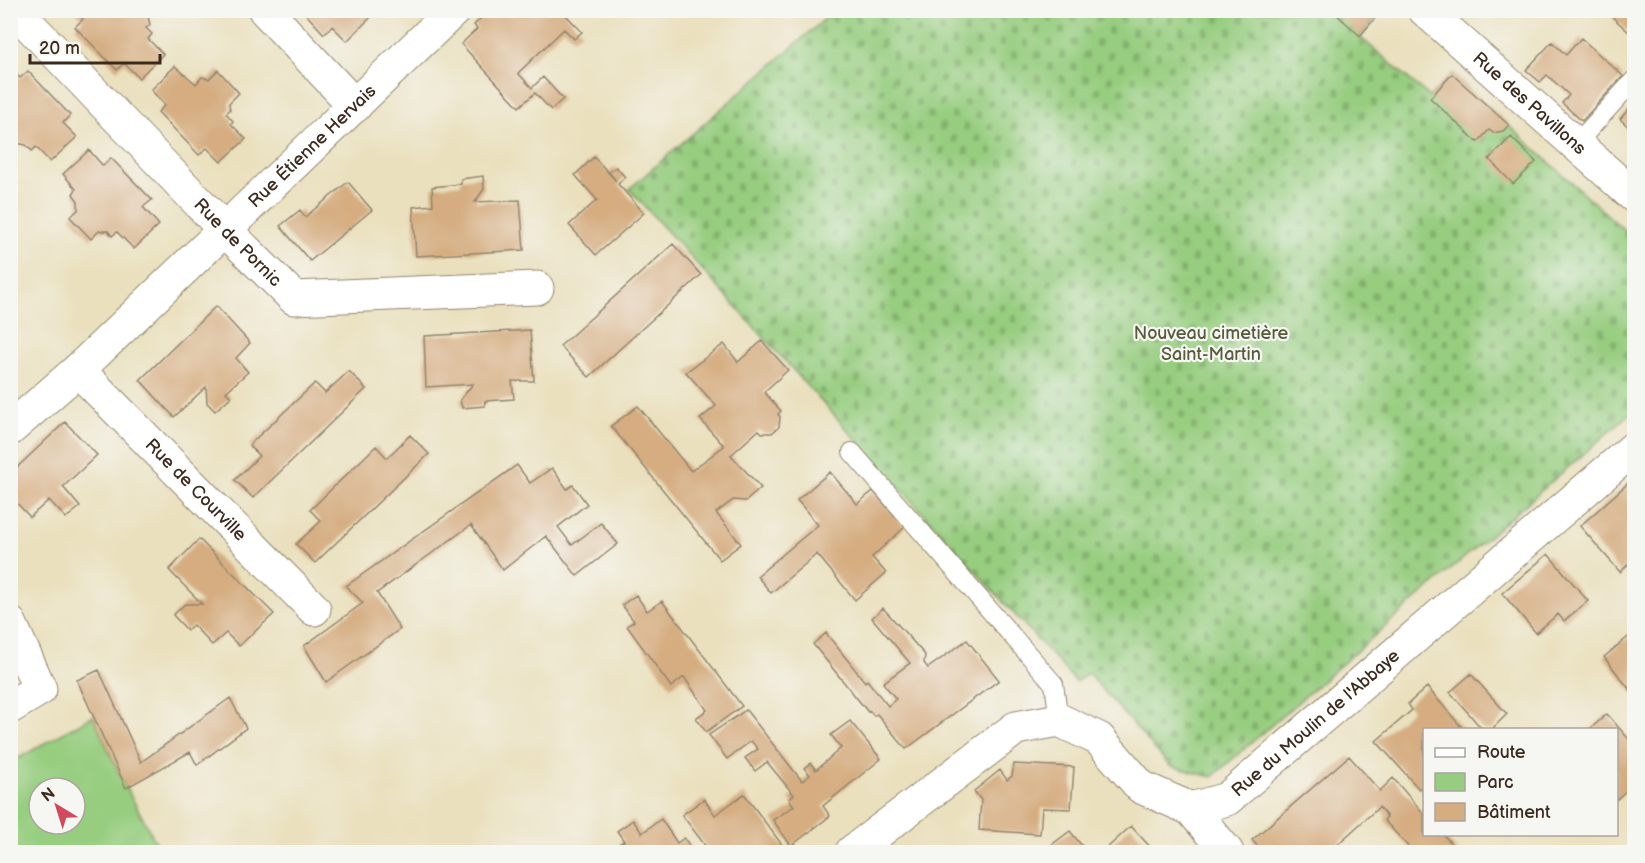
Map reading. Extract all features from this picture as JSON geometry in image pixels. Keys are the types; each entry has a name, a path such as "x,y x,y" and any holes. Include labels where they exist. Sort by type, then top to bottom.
{"street":[{"name":"Rue de Pornic","path":"15,10 225,230 294,298 537,288"},
{"path":"264,10 354,106"},
{"name":"Rue Étienne Hervais","path":"10,429 78,370 454,10"},
{"name":"Rue des Pavillons","path":"1425,10 1635,196"},
{"name":"Rue de Courville","path":"78,370 314,609"},
{"name":"Rue du Moulin de l'Abbaye","path":"1191,809 1227,799 1635,448"},
{"path":"10,623 40,689 10,707"},
{"path":"852,852 1016,728 1059,720 1099,739 1141,787 1191,809 1227,852"}],"lane":[{"path":"1577,143 1635,80"},
{"path":"852,452 1054,684 1059,720"}],"green space":[{"name":"Nouveau cimetière Saint-Martin","path":"834,11 1382,11 1360,37 1430,97 1452,74 1634,239 1634,410 1212,777 1170,766 1088,673 1076,682 629,189"},
{"path":"93,716 120,776 161,852 11,852 10,763"}],"building":[{"path":"74,10 154,10 148,16 150,25 146,28 152,34 148,39 163,54 139,78 124,63 117,70 75,27 83,19"},
{"path":"302,10 365,10 371,17 347,41 332,26 324,34"},
{"path":"489,10 569,10 565,14 582,32 574,39 564,29 518,73 532,88 543,77 563,99 551,110 535,93 519,107 461,44 477,29 474,25"},
{"path":"1332,10 1382,10 1360,36"},
{"path":"1608,10 1634,10 1634,33 1632,35 1607,12"},
{"path":"1581,38 1623,76 1582,121 1562,103 1569,95 1547,75 1540,82 1526,70 1552,42 1566,55"},
{"path":"175,66 196,84 202,77 209,79 218,70 239,93 229,103 230,110 226,113 233,121 231,124 246,139 221,162 207,148 199,155 158,112 165,105 151,90"},
{"path":"10,68 20,78 28,71 70,115 63,123 77,137 50,162 36,147 32,151 26,145 16,143 10,149"},
{"path":"1452,74 1509,125 1503,131 1493,133 1489,130 1478,142 1430,98"},
{"path":"1634,103 1634,132 1620,119"},
{"path":"1511,137 1536,162 1513,184 1489,159"},
{"path":"89,150 103,166 111,158 152,200 143,207 159,225 134,249 117,232 112,236 108,231 99,231 91,239 70,217 78,210 78,201 73,194 76,189 63,174"},
{"path":"594,157 616,181 609,172 616,167 625,177 618,184 644,213 596,255 569,225 597,200 575,175"},
{"path":"483,176 484,189 475,202 520,200 524,250 416,256 413,207 433,205 432,187 461,184 461,179"},
{"path":"348,182 372,210 310,261 280,226 300,210 305,217"},
{"path":"673,244 701,275 589,377 560,346"},
{"path":"216,306 250,343 236,358 248,372 226,392 231,397 215,411 207,403 206,387 174,417 140,380"},
{"path":"530,330 534,381 512,381 514,399 485,401 485,406 462,408 460,400 473,384 426,387 424,336"},
{"path":"762,341 788,370 764,392 781,411 778,414 779,427 772,433 762,433 759,430 731,455 761,488 746,501 733,500 716,513 741,544 720,560 611,426 638,406 691,471 724,446 700,419 716,406 686,372 724,344 738,362"},
{"path":"349,371 366,389 253,498 235,480 259,456 249,445 315,383 325,393"},
{"path":"65,422 97,455 63,487 80,507 66,518 49,500 30,517 10,496 10,474"},
{"path":"410,435 429,454 315,563 296,544 321,521 310,510 376,446 387,458"},
{"path":"517,465 530,483 552,468 567,489 573,485 587,504 558,527 572,545 601,523 618,544 577,576 546,536 503,570 471,525 377,593 400,629 326,682 304,646 363,603 346,586"},
{"path":"830,472 857,504 873,491 905,527 872,557 886,573 855,600 817,554 771,593 757,576 818,525 797,500"},
{"path":"1634,478 1634,559 1620,572 1580,526"},
{"path":"199,539 274,614 239,646 226,633 212,645 193,625 187,630 173,615 185,604 202,604 169,570"},
{"path":"1548,554 1588,601 1564,621 1558,614 1536,633 1502,593"},
{"path":"636,595 647,611 662,601 742,706 706,732 696,718 707,710 684,677 671,687 627,626 634,621 622,605"},
{"path":"883,608 925,655 924,663 928,668 967,640 999,680 906,749 877,714 874,716 870,711 868,712 813,644 826,633 865,682 867,680 888,706 896,699 883,683 910,663 872,618"},
{"path":"1634,632 1634,695 1604,657"},
{"path":"99,670 141,762 230,698 246,728 197,765 190,752 126,788 77,680"},
{"path":"1471,674 1507,714 1493,728 1481,728 1450,692"},
{"path":"1427,687 1462,728 1423,728 1423,785 1419,789 1376,741 1412,710 1408,704"},
{"path":"746,710 802,781 810,775 804,768 811,763 816,770 841,748 831,735 850,721 881,759 823,806 830,816 791,846 773,820 794,806 789,799 794,795 767,762 755,771 745,758 758,749 751,741 727,759 709,735"},
{"path":"1607,714 1634,745 1634,794 1629,788 1618,798 1618,728 1591,728"},
{"path":"1349,756 1380,791 1393,778 1423,813 1423,836 1445,836 1458,852 1413,852 1384,820 1387,817 1379,807 1329,852 1263,852 1252,840"},
{"path":"1014,764 1074,767 1071,809 1042,808 1040,834 979,830 981,800 974,791 1000,770 1007,780 1012,776"},
{"path":"744,794 786,850 782,852 710,852 682,815 704,799 715,815"},
{"path":"661,819 677,843 684,838 694,852 607,852 624,841 617,831 633,820 642,833"},
{"path":"1131,826 1152,849 1148,852 1110,852 1106,849"},
{"path":"1070,831 1087,852 1042,852"}]}
